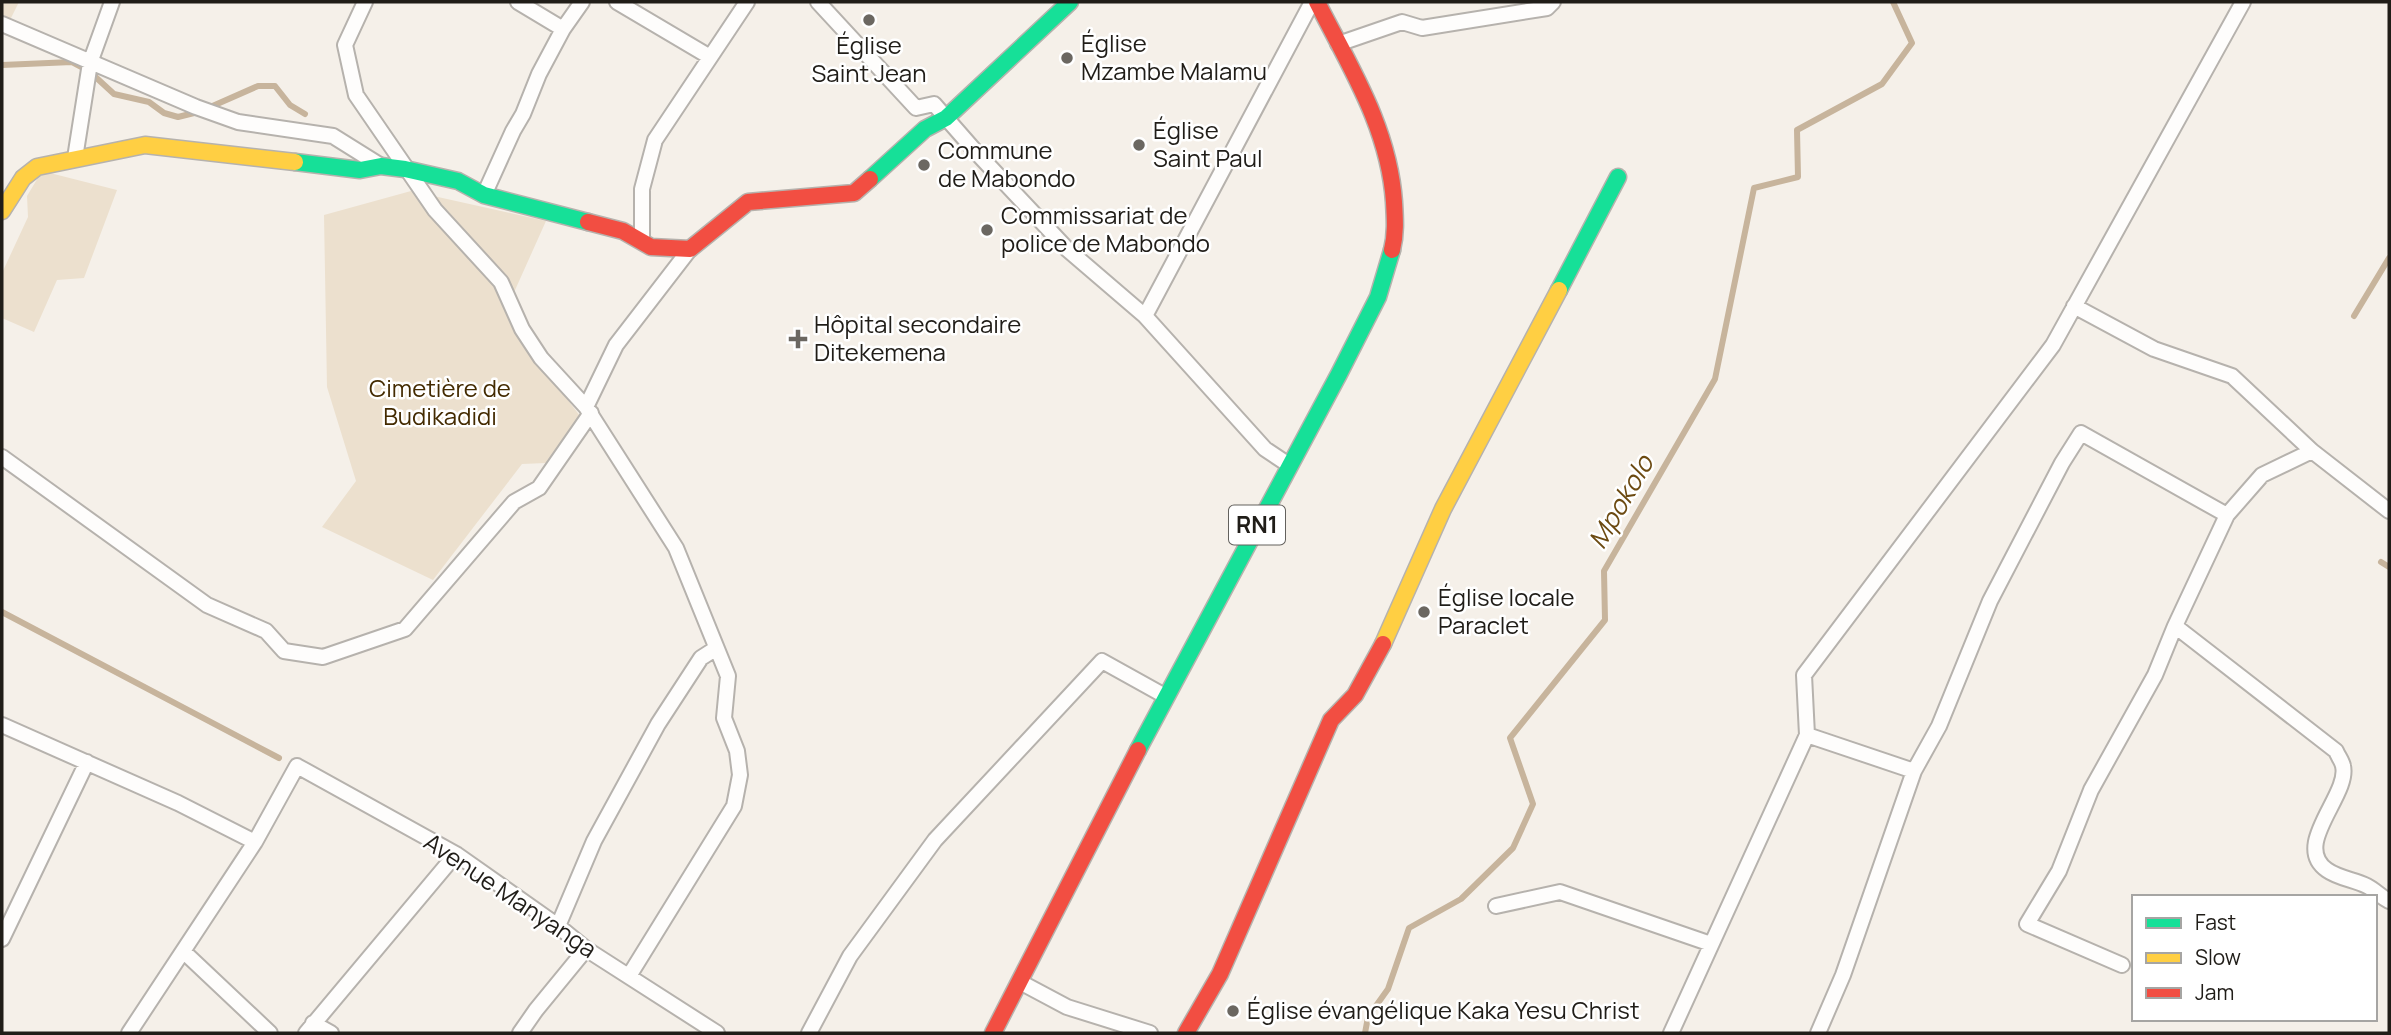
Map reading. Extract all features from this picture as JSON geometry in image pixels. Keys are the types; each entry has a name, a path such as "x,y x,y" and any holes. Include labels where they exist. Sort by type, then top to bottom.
{"main road":[{"path":"2,211 23,178 37,167 145,145 360,170 381,166 405,169 458,181 484,195 623,231 652,247 690,249 748,202 854,193 925,129 946,118 1070,2"},
{"name":"RN1","path":"993,1033 1165,696 1378,298 1396,235 1392,174 1377,120 1315,2"},
{"path":"1186,1033 1220,974 1331,720 1355,695 1392,627 1443,509 1618,177"}],"street":[{"path":"75,158 90,63 112,2"},
{"path":"365,2 345,46 356,95 435,210 501,282 522,329 541,358 589,410 676,548 728,676 724,718 737,751 740,775 734,806 629,976"},
{"path":"518,2 563,29"},
{"path":"484,195 539,74 563,29 582,2"},
{"path":"617,2 710,57"},
{"path":"642,241 642,189 655,140 747,2"},
{"path":"1145,316 1315,2"},
{"path":"1338,44 1402,22 1422,28 1547,8 1553,2"},
{"path":"1671,1033 1807,735 1804,675 2053,345 2243,2"},
{"path":"827,5 916,108 934,104 1068,250 1145,316 1265,449 1289,466"},
{"path":"2,24 90,63 238,122 333,136 381,166"},
{"path":"2,457 207,604 266,631 284,651 323,657 405,629 513,502 539,488 589,410 616,345 690,249"},
{"path":"2074,306 2154,349 2232,376 2312,451 2389,510"},
{"path":"1818,1033 1843,975 1914,771 1939,726 1990,601 2062,463 2081,433 2227,515"},
{"path":"2122,965 2027,924 2059,872 2091,790 2155,675 2227,515 2262,475 2312,451"},
{"path":"2175,626 2336,751 2344,767 2342,785 2318,830 2316,848 2320,862 2327,870 2371,888 2389,901"},
{"path":"558,926 594,841 658,724 701,658 715,649"},
{"path":"809,1033 849,956 935,840 1102,661 1165,696"},
{"path":"2,726 177,803 255,842 129,1033"},
{"path":"1807,735 1914,771"},
{"path":"2,939 86,762"},
{"name":"Avenue Manyanga","path":"255,842 297,766 456,854 586,949 718,1033"},
{"path":"331,1033 310,1028 456,854"},
{"path":"1496,906 1560,892 1711,944"},
{"path":"520,1033 586,949"},
{"path":"183,950 270,1033"},
{"path":"1020,982 1067,1007 1150,1033"}],"green space":[{"path":"2,2 19,2 9,22 2,18"},
{"path":"42,171 117,190 84,278 57,280 34,332 2,318 2,273 28,217 27,196"},
{"name":"Cimetière de Budikadidi","path":"411,191 546,221 507,308 520,337 580,416 546,463 522,464 433,580 322,527 356,481 327,387 324,215"}],"waterway":[{"name":"Mpokolo","path":"1365,1033 1368,1017 1388,989 1409,928 1461,899 1513,848 1533,804 1510,738 1605,620 1604,571 1715,379 1754,188 1798,177 1797,130 1882,84 1912,43 1893,2"},
{"path":"2,65 72,62 89,71 114,94 149,102 164,113 178,117 198,112"},
{"path":"208,108 258,86 275,86 290,105 305,114"},
{"path":"2354,316 2389,258"},
{"path":"2381,562 2389,567"},
{"path":"2,612 279,758"}],"traffic: fast":[{"path":"870,179 925,129 946,118 1070,2"},
{"path":"295,162 360,170 381,166 405,169 458,181 484,195 588,222"},
{"path":"1559,290 1618,177"},
{"path":"1138,750 1339,374 1378,297 1392,250"}],"traffic: slow":[{"path":"2,211 23,178 37,167 145,145 295,162"},
{"path":"1383,644 1443,509 1559,290"}],"traffic: jam":[{"path":"1317,2 1355,74 1384,149 1394,202 1395,232 1392,250"},
{"path":"588,222 623,231 651,247 690,249 748,202 854,193 870,179"},
{"path":"1186,1033 1220,974 1331,720 1355,695 1383,644"},
{"path":"993,1033 1138,750"}],"place":[{"name":"Église Saint Jean","path":"869,20"},
{"name":"Église Mzambe Malamu","path":"1067,58"},
{"name":"Église Saint Paul","path":"1139,145"},
{"name":"Commune de Mabondo","path":"924,165"},
{"name":"Commissariat de police de Mabondo","path":"987,230"},
{"name":"Hôpital secondaire Ditekemena","path":"798,339"},
{"name":"Église locale Paraclet","path":"1424,612"},
{"name":"Église évangélique Kaka Yesu Christ","path":"1233,1011"}]}
